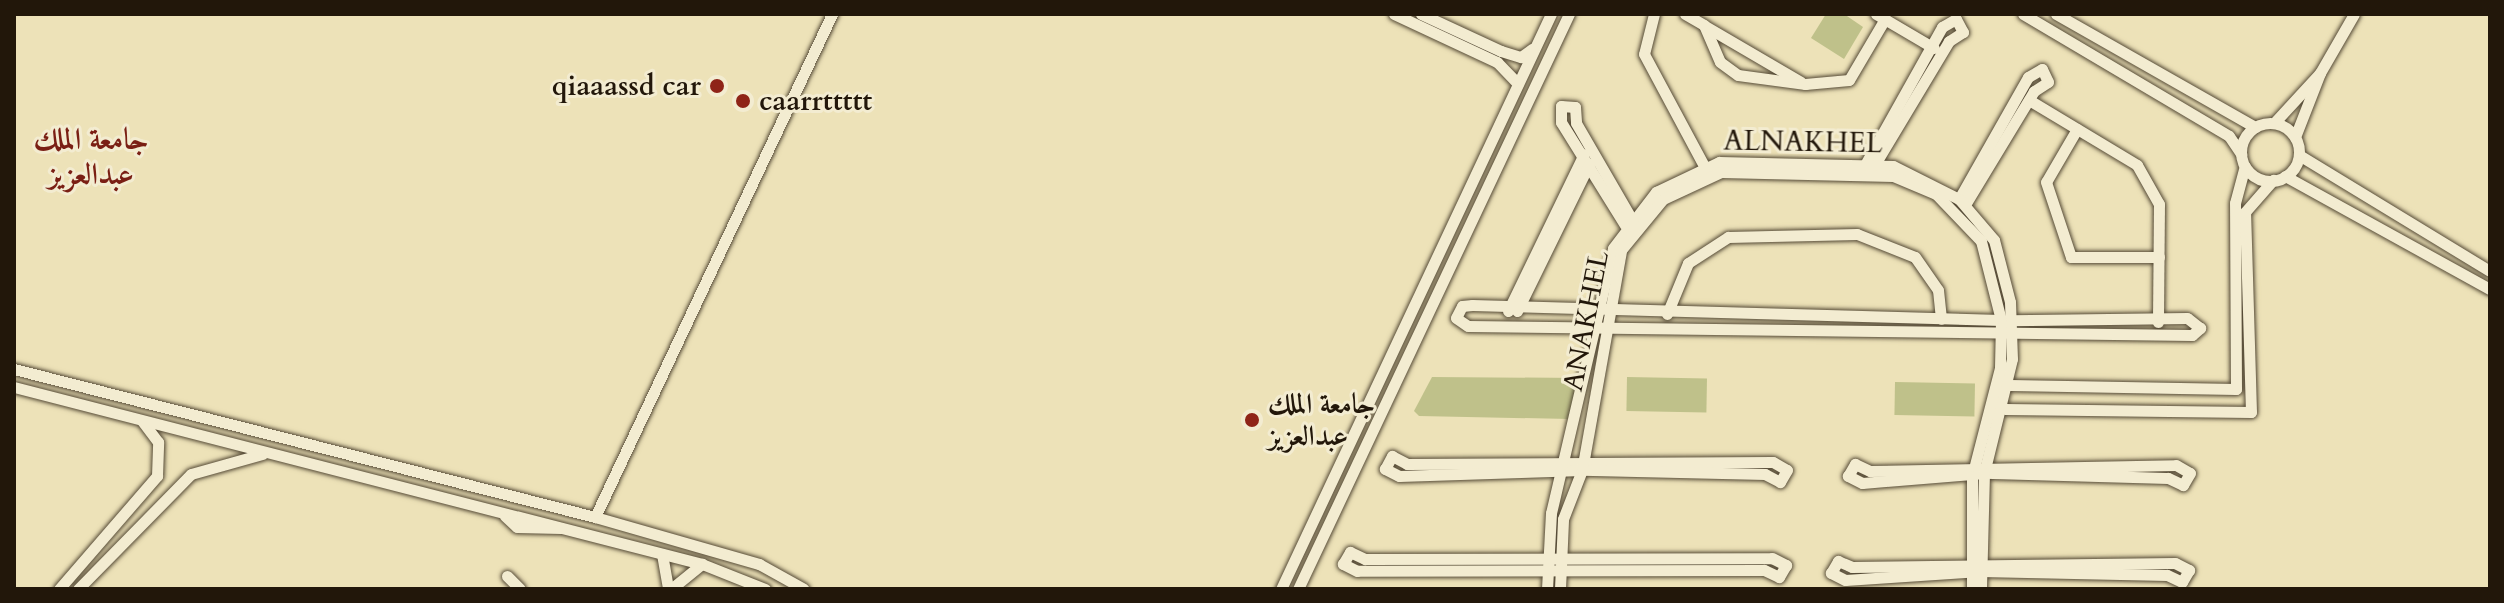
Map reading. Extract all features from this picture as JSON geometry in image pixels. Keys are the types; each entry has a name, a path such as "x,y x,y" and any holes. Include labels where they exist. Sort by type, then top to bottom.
{"street":[{"path":"595,517 832,14"},
{"path":"1394,14 1497,62 1518,84"},
{"path":"1421,14 1521,57 1536,46"},
{"path":"1281,589 1551,14"},
{"path":"1298,589 1569,14"},
{"path":"1654,14 1644,54 1704,166"},
{"path":"1685,14 1805,84"},
{"path":"2023,14 2229,136 2243,160 2273,180"},
{"path":"2056,14 2255,127 2274,123 2320,73"},
{"path":"2354,14 2320,73 2295,137 2299,155 2490,271"},
{"path":"1704,25 1720,62 1738,75 1805,84 1849,80 1881,17 1934,48"},
{"path":"1948,21 1962,24 1870,164 1948,21"},
{"path":"2042,69 2048,82 2029,100 1962,202 2028,77 2042,69"},
{"path":"2029,100 2137,165 2159,204 2158,322"},
{"path":"1568,103 1628,222 1559,114 1568,103"},
{"path":"2274,123 2295,137"},
{"path":"2010,385 2236,389 2235,203 2243,160 2255,127"},
{"path":"2077,129 2046,182 2071,257 2159,257"},
{"path":"2005,409 2251,412 2245,212 2273,180 2285,176 2299,155"},
{"path":"1512,311 1587,159"},
{"name":"ALNAKHEL","path":"1547,589 1554,562 1551,513 1567,466 1628,222 1656,192 1704,166 1870,164 1919,173 1962,202 1994,240 2006,326 2010,385 2005,409 1979,470 1974,567 1981,589"},
{"name":"ANAKHEL","path":"1604,312 1621,250 1638,222 1690,181 1721,172 1870,173 1936,194 1973,229 1991,266 2006,326 1995,402 1979,470"},
{"path":"2285,176 2490,289"},
{"path":"1667,314 1688,263 1728,237 1857,234 1915,257 1938,290 1941,319"},
{"path":"1604,312 1512,311 1462,306 1456,318 1468,326 1603,327 2006,326 2158,322 2187,318 2200,328 2192,335 2006,326 1941,319 1604,312"},
{"name":"ANAKHEL","path":"1560,589 1554,562 1563,519 1583,466 1603,327"},
{"path":"14,369 595,517 759,564 804,589"},
{"path":"14,387 702,564 765,589"},
{"path":"59,589 157,476 158,442 141,420"},
{"path":"78,589 191,474 268,453"},
{"path":"1567,466 1399,476 1385,469 1392,456 1407,464 1583,466 1773,462 1787,470 1780,482 1765,474 1583,466"},
{"path":"1855,464 1870,471 2176,465 2190,473 2183,485 2168,478 1979,470 1862,483 1848,476 1855,464"},
{"path":"92,552 103,562"},
{"path":"1554,562 1365,559 1350,552 1343,564 1357,571 1554,562 1772,558 1786,565 1779,577 1764,570 1554,562"},
{"path":"662,554 670,589 702,564"},
{"path":"1838,561 1852,567 2175,563 2189,570 2182,582 2167,575 1974,567 1845,580 1831,573 1838,561"},
{"path":"1972,589 1974,567"},
{"path":"507,576 520,589"}],"green space":[{"path":"1826,14 1844,14 1863,27 1844,59 1811,38"},
{"path":"1432,377 1581,378 1570,419 1419,416 1414,411"},
{"path":"1627,377 1707,378 1706,412 1626,411"},
{"path":"1895,382 1975,383 1974,416 1894,415"}],"place":[{"name":"qiaaassd car","path":"717,86"},
{"name":"caarrttttt","path":"743,101"},
{"name":"جامعة الملك عبدالعزيز","path":"1252,420"}],"district":[{"name":"جامعة الملك عبدالعزيز","path":"91,157"}]}
